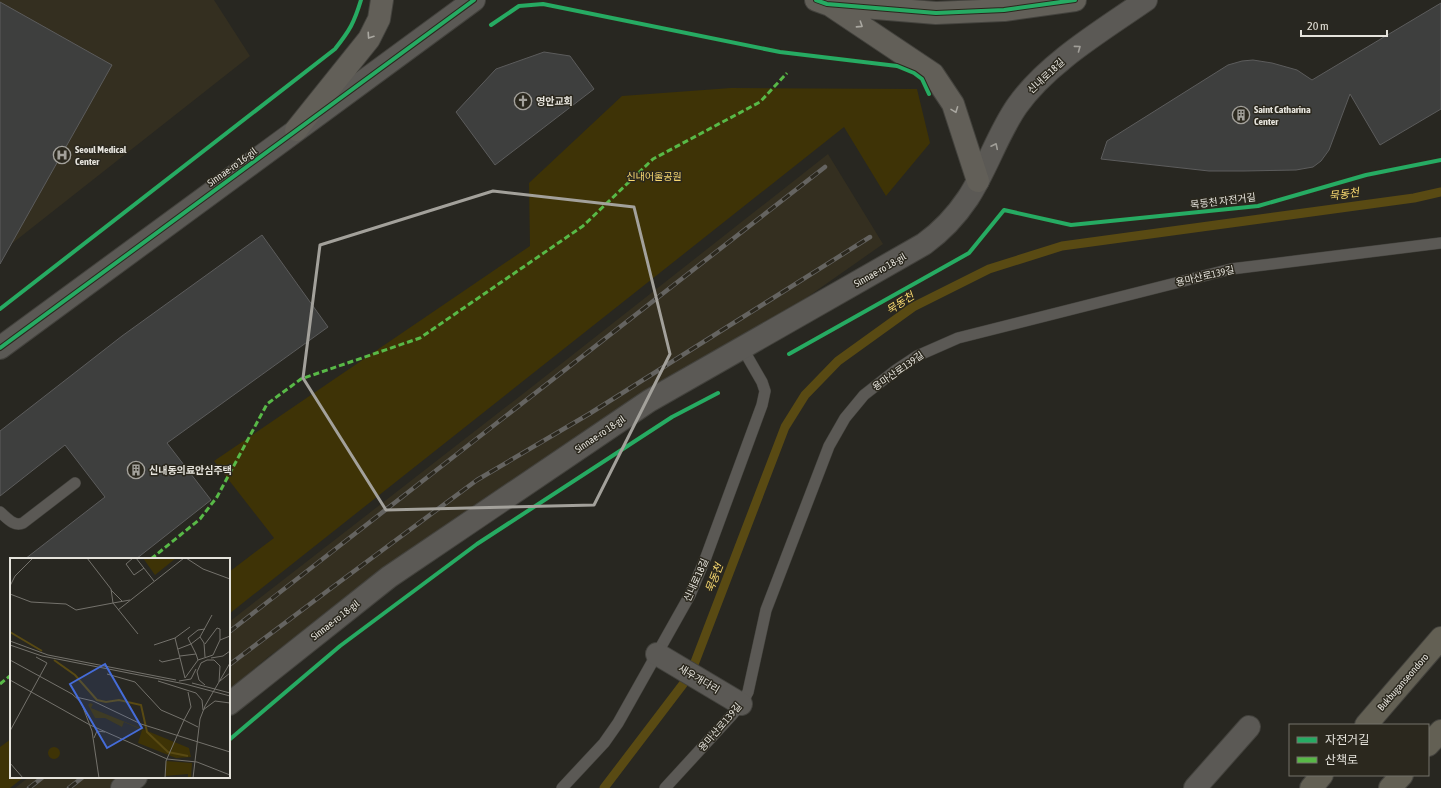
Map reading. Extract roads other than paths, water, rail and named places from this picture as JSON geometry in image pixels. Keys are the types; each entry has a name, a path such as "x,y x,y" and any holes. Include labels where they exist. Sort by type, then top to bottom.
{"highway":[{"name":"Bukbuganseondoro","path":"1367,724 1441,638"},
{"path":"1429,744 1441,730"},
{"path":"1311,788 1321,776"},
{"path":"1390,788 1401,776"}],"main road":[{"path":"296,130 369,39 379,20 382,0"},
{"path":"822,2 936,13 1004,10 1075,0"},
{"path":"822,2 933,74 953,104 978,181"}],"street":[{"name":"Sinnae-ro 16-gil","path":"0,348 474,0"},
{"name":"신내로18길","path":"978,181 1007,122 1016,107 1034,86 1058,62 1146,0"},
{"name":"Sinnae-ro 18-gil","path":"230,703 389,577 649,401 939,234 968,198 978,181"},
{"name":"새우개다리","path":"657,654 741,704"},
{"path":"1195,788 1249,727"},
{"path":"122,788 135,778"}],"lane":[{"name":"용마산로139길","path":"665,788 741,704 748,692 752,680 766,610 829,446 845,418 864,395 917,356 958,338 1231,269 1441,243"},
{"name":"신내로18길","path":"562,788 604,743 618,723 690,595 706,557 762,405 765,391 762,382 742,348"},
{"path":"0,512 14,524 19,525 75,483"}],"waterway":[{"name":"묵동천","path":"604,788 690,675 785,427 805,395 838,361 913,307 989,269 1062,246 1414,198 1441,192"}],"railway":[{"path":"230,631 825,167"},
{"path":"230,664 477,480 589,414 870,237"},
{"path":"29,788 42,778"},
{"path":"69,788 82,778"}],"place":[{"name":"영안교회","path":"523,101"},
{"name":"Saint Catharina Center","path":"1241,115"},
{"name":"Seoul Medical Center","path":"62,155"},
{"name":"신내동의료안심주택","path":"136,470"}],"park label":[{"name":"신내어울공원","path":"654,176"}]}
